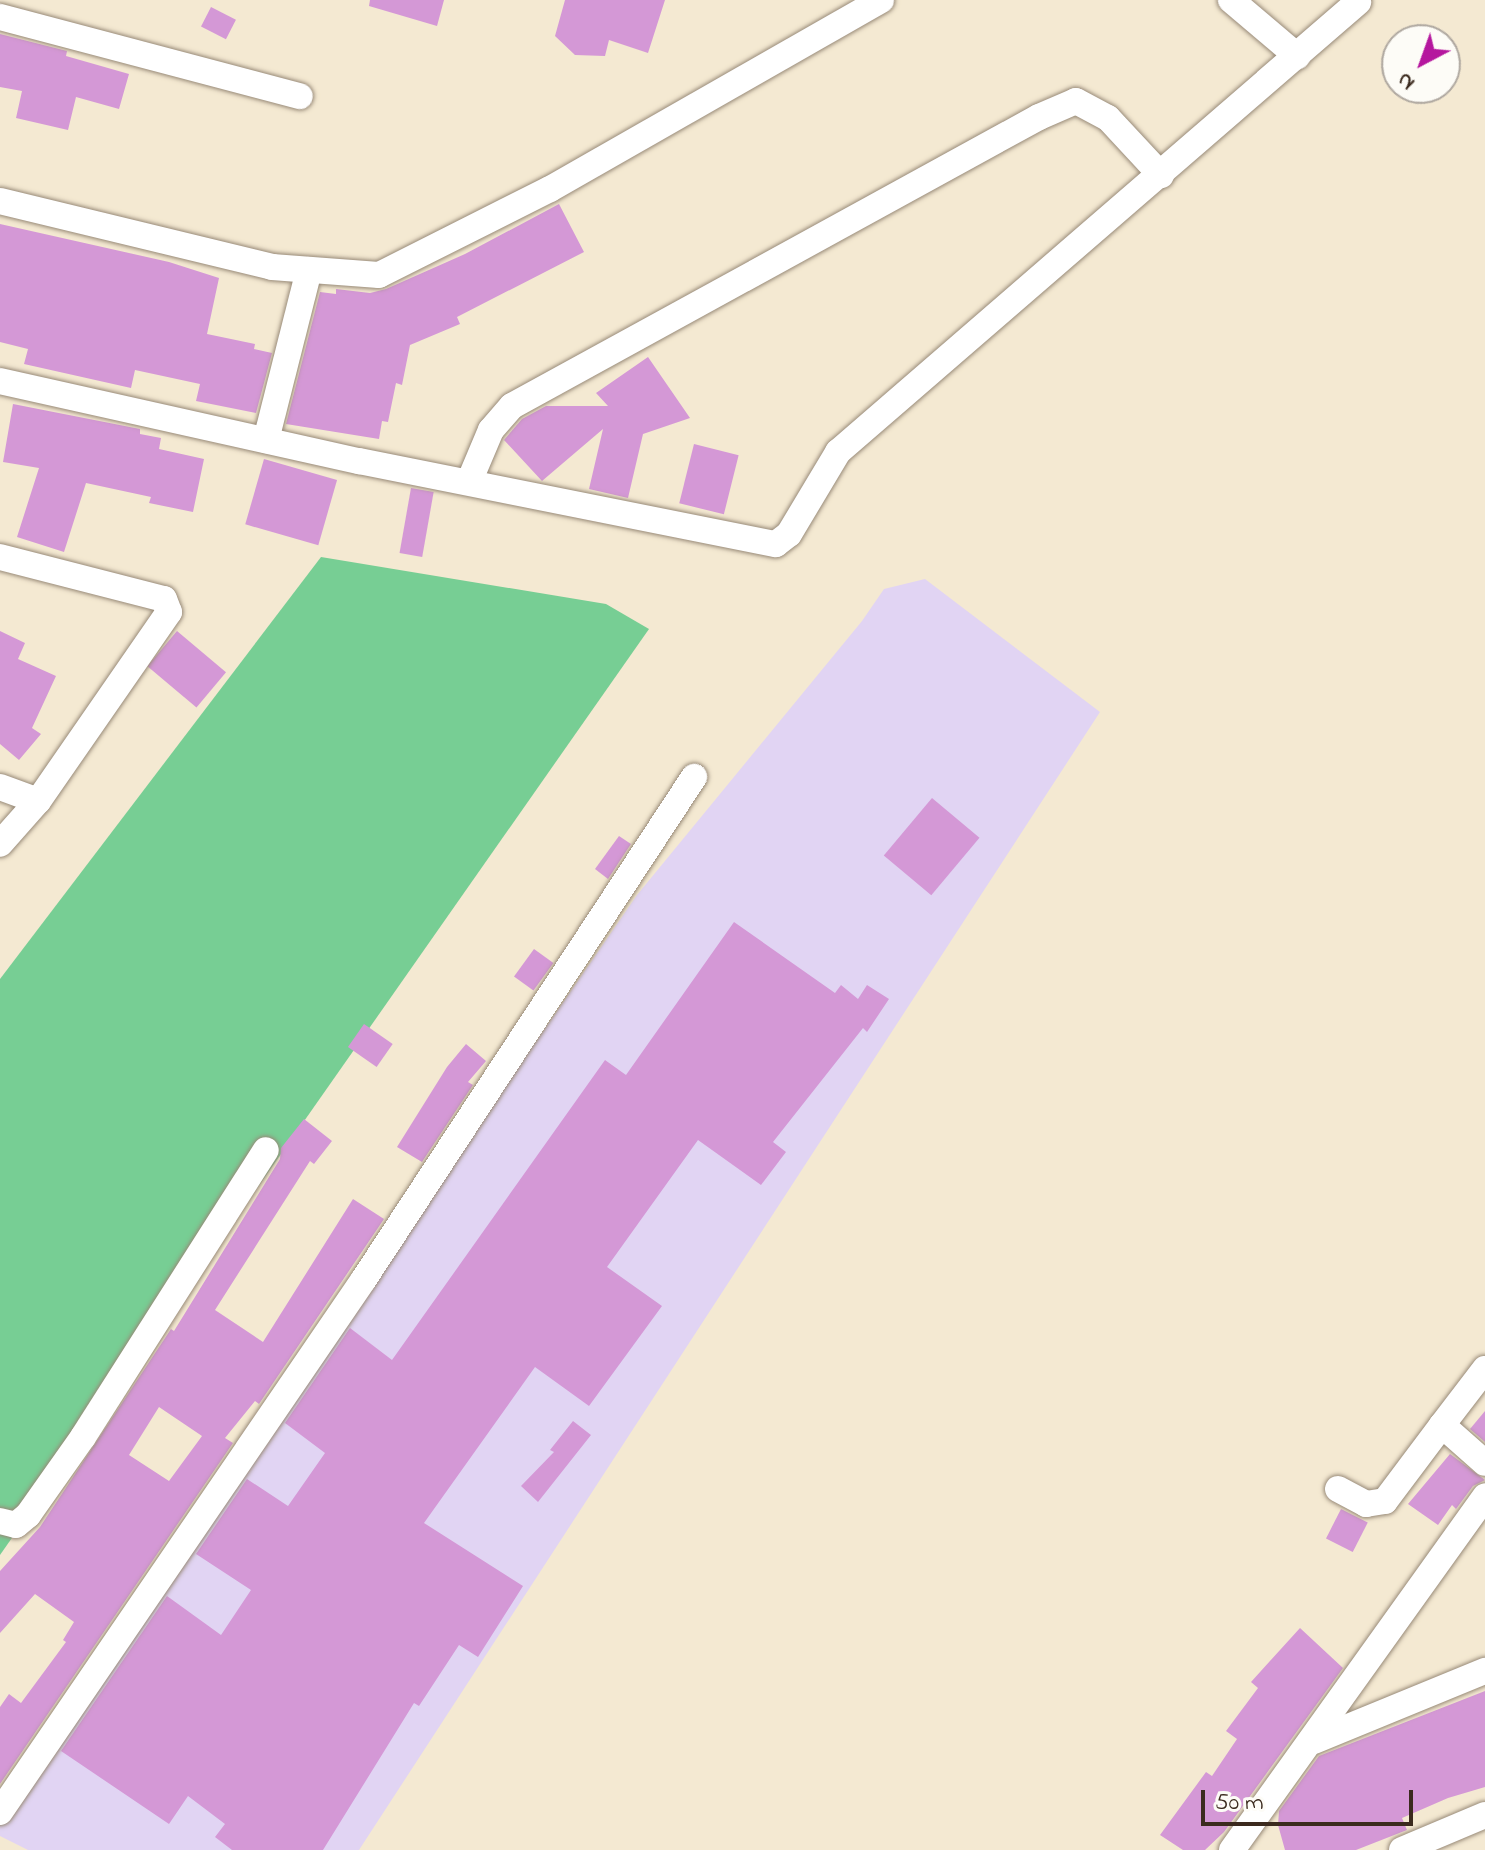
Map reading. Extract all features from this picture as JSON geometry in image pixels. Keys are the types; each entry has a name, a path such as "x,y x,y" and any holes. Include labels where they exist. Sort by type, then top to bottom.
{"street":[{"path":"0,201 272,267 379,275 550,189 881,0"},
{"path":"1231,0 1297,56"},
{"path":"0,381 266,440 776,544 783,541 838,452 1358,2"},
{"path":"0,17 300,96"},
{"path":"469,482 491,430 512,406 1051,111 1076,101 1108,118 1161,175"},
{"path":"266,440 309,270"},
{"path":"0,557 164,599 169,612 38,801 0,844"},
{"path":"0,1812 373,1266 694,777"},
{"path":"0,787 38,801"},
{"path":"0,1521 16,1525 28,1515 83,1437 266,1150"},
{"path":"1338,1489 1366,1504 1385,1501 1485,1369"},
{"path":"1442,1425 1485,1463"},
{"path":"1232,1850 1314,1741 1485,1496"},
{"path":"1314,1741 1485,1671"},
{"path":"1402,1850 1485,1815"}],"shaded area":[{"path":"925,579 1100,712 359,1850 28,1850 0,1836 0,1820 637,895 862,621 884,589"}],"green space":[{"path":"321,557 606,604 649,629 0,1555 0,979"}],"building":[{"path":"370,0 444,0 437,26 369,6"},
{"path":"565,0 665,0 648,53 609,40 605,56 575,55 555,36"},
{"path":"211,7 236,20 226,39 201,27"},
{"path":"0,34 67,51 66,56 129,74 119,109 76,97 68,130 16,118 22,91 0,87"},
{"path":"559,204 584,252 457,317 460,324 410,345 402,385 396,383 388,422 382,421 379,439 286,424 320,292 336,294 336,289 370,293 386,289 465,254"},
{"path":"0,224 169,262 219,278 207,334 255,344 254,349 272,353 256,413 196,401 200,384 135,370 131,388 24,364 28,349 0,342"},
{"path":"648,357 690,418 643,434 628,498 589,489 603,429 542,481 504,440 522,419 546,406 608,406 596,393"},
{"path":"13,404 140,429 140,434 161,438 159,449 204,459 193,512 149,503 151,497 86,483 64,552 17,537 39,468 3,462"},
{"path":"694,444 739,455 724,514 679,503"},
{"path":"264,459 337,480 318,545 245,524"},
{"path":"411,488 434,492 422,557 400,553"},
{"path":"0,631 25,643 18,659 56,676 32,728 41,734 19,760 0,744"},
{"path":"177,631 226,672 196,707 147,666"},
{"path":"932,798 979,838 931,895 884,855"},
{"path":"619,836 631,844 608,879 595,869"},
{"path":"734,922 835,993 841,985 858,999 867,985 889,999 867,1032 863,1028 773,1142 786,1152 761,1185 698,1140 607,1267 662,1306 589,1406 535,1367 424,1523 523,1586 478,1657 459,1645 419,1706 414,1703 323,1850 232,1850 215,1837 225,1824 188,1796 169,1824 61,1751 167,1596 221,1635 251,1590 196,1554 247,1479 288,1506 325,1453 285,1423 350,1328 392,1360 605,1060 626,1075"},
{"path":"534,949 553,963 533,991 514,977"},
{"path":"364,1024 393,1044 377,1067 348,1047"},
{"path":"466,1044 486,1061 468,1082 473,1085 422,1162 397,1147 447,1067"},
{"path":"304,1119 332,1141 314,1164 310,1161 215,1310 263,1342 353,1199 384,1219 259,1404 255,1401 225,1438 233,1443 0,1784 0,1707 9,1694 21,1703 66,1642 63,1640 74,1622 35,1594 0,1633 0,1571 40,1527 171,1329 174,1331 280,1159 281,1148","holes":["159,1407 202,1436 169,1481 129,1455"]},
{"path":"1485,1411 1485,1442 1470,1429"},
{"path":"573,1421 591,1435 538,1502 521,1486 554,1452 550,1450"},
{"path":"1450,1454 1485,1480 1473,1486 1456,1509 1452,1505 1438,1525 1408,1504"},
{"path":"1341,1509 1368,1523 1353,1552 1326,1538"},
{"path":"1300,1628 1343,1668 1224,1832 1205,1850 1183,1850 1160,1835 1206,1772 1212,1776 1237,1739 1226,1731 1258,1688 1251,1682"},
{"path":"1485,1691 1485,1787 1448,1798 1402,1818 1407,1830 1356,1850 1285,1850 1278,1825 1279,1811 1319,1756"}]}
